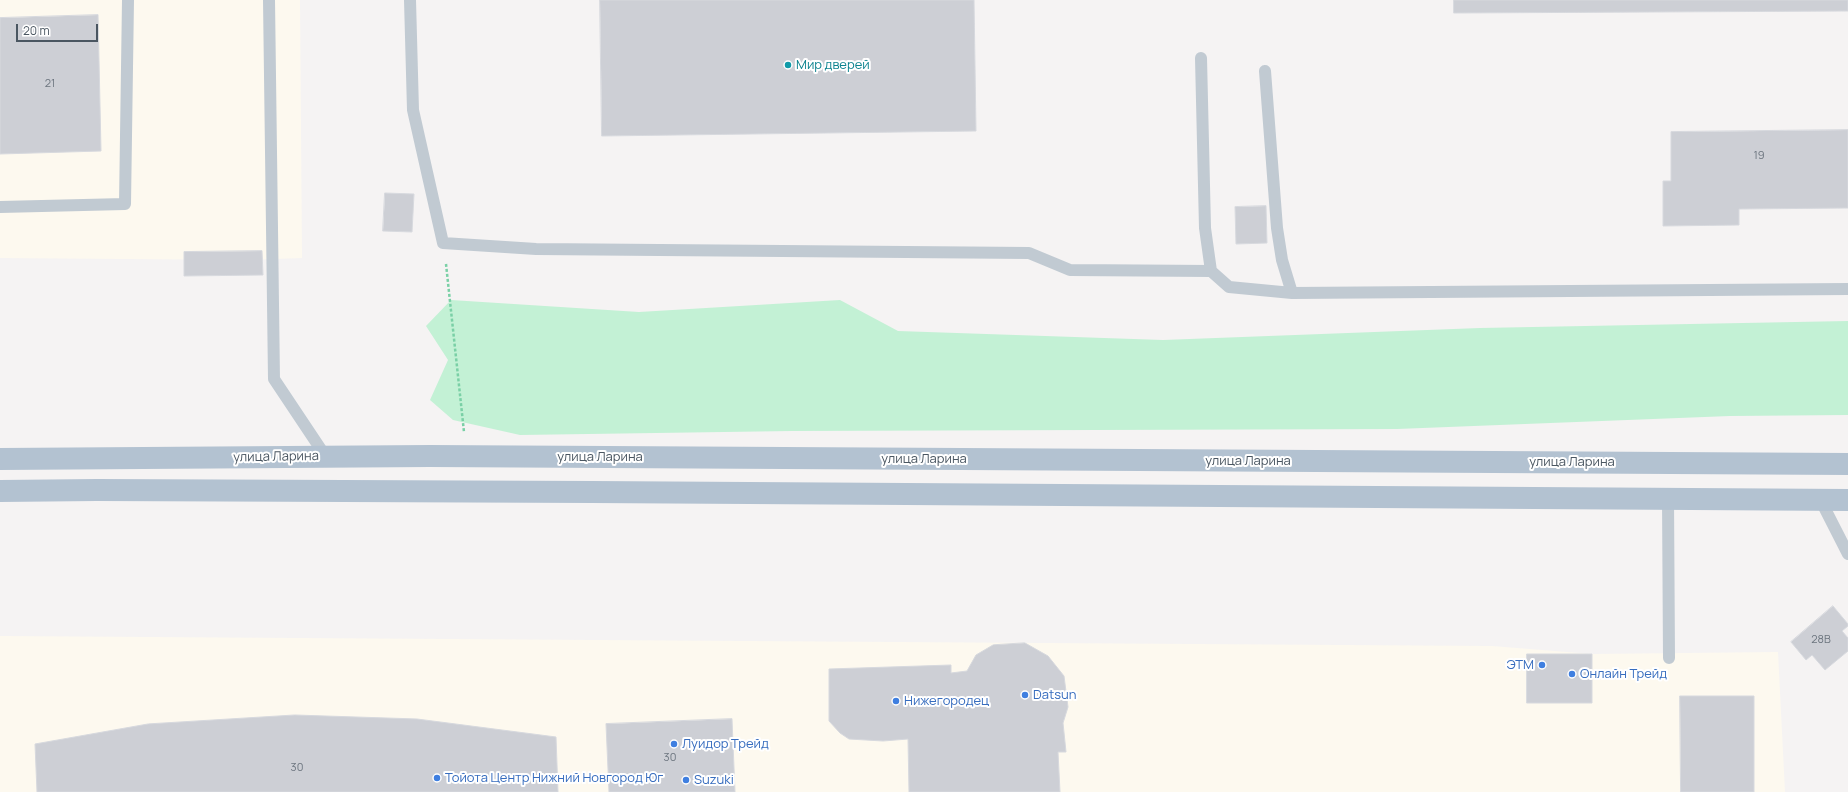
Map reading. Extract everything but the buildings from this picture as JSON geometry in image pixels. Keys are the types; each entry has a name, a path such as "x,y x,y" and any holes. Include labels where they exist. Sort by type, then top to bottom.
{"main road":[{"name":"улица Ларина","path":"0,460 465,456 1848,464"},
{"path":"0,491 169,490 1848,500"}],"lane":[{"path":"0,207 125,204 128,0"},
{"path":"269,0 274,379 326,456"},
{"path":"410,0 413,110 443,243 536,249 1029,253 1070,270 1211,271"},
{"path":"1202,58 1205,228 1211,271 1229,287 1292,294 1848,289"},
{"path":"1265,71 1277,228 1282,260 1292,294"},
{"path":"1668,498 1669,658"},
{"path":"1820,499 1848,554"}],"path":[{"path":"443,243 464,430 465,456"}],"shaded area":[{"path":"0,0 300,0 302,258 248,260 0,258"},
{"path":"0,636 1492,646 1592,654 1778,652 1785,792 0,792"}],"green space":[{"path":"451,300 639,312 840,300 898,331 1163,340 1480,328 1848,321 1848,415 1730,416 1397,429 792,431 520,435 453,420 430,400 448,360 426,326"}],"place":[{"name":"Мир дверей","path":"788,65"},
{"name":"ЭТМ","path":"1542,665"},
{"name":"Онлайн Трейд","path":"1572,674"},
{"name":"Datsun","path":"1025,695"},
{"name":"Нижегородец","path":"896,701"},
{"name":"Луидор Трейд","path":"674,744"},
{"name":"Тойота Центр Нижний Новгород Юг","path":"437,778"},
{"name":"Suzuki","path":"686,780"}]}
